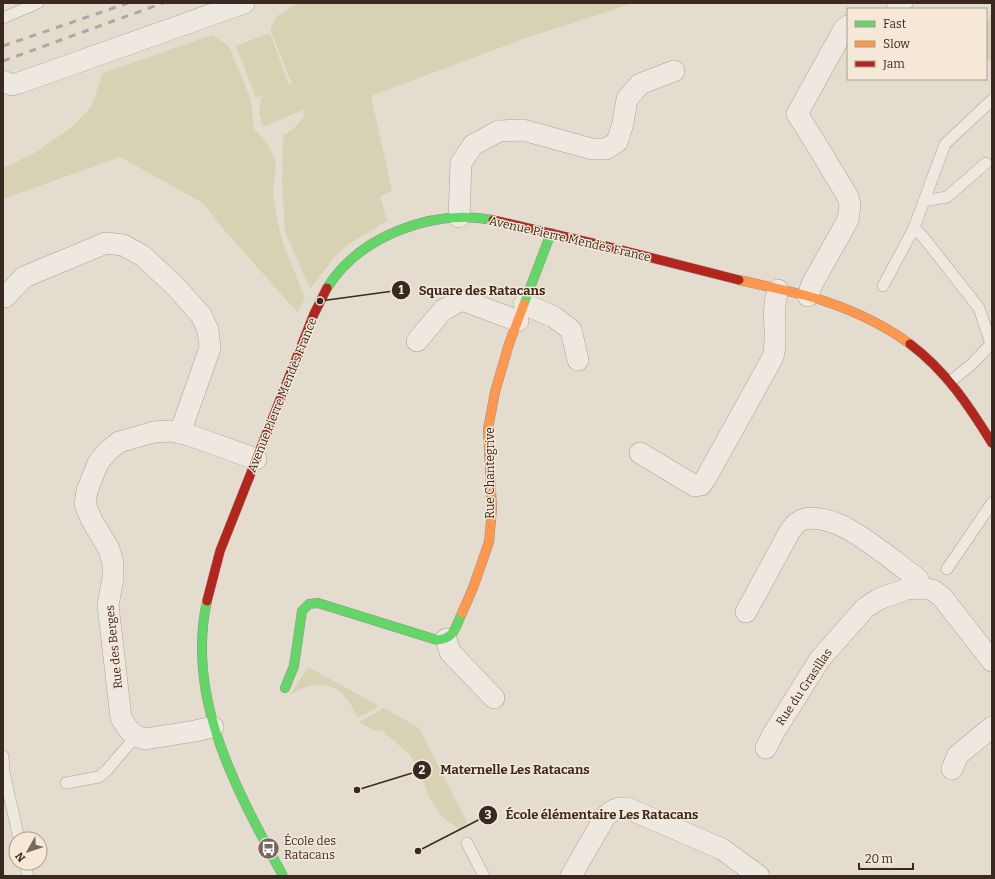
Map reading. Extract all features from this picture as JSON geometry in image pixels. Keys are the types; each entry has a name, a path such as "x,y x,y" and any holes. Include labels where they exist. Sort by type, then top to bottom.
{"street":[{"path":"4,84 12,85 19,83 244,3"},
{"path":"808,296 812,284 848,220 850,205 848,197 797,114 844,29 847,27"},
{"path":"459,217 461,163 473,145 499,131 523,130 592,149 606,149 617,142 623,123 627,99 640,84 674,71"},
{"name":"Avenue Pierre Mendès France","path":"283,876 225,760 213,726 206,694 202,660 203,623 209,588 220,551 314,314 332,282 341,271 358,255 381,240 422,222 459,217 493,220 551,233 778,290 808,296 838,306 877,323 898,336 922,354 950,382 965,401 992,443"},
{"name":"Rue Chantegrive","path":"446,640 451,636 473,588 489,542 492,509 488,429 495,392 509,344 551,233"},
{"path":"5,296 24,277 106,243 123,245 143,256 175,286 201,316 208,330 210,348 180,433"},
{"path":"640,453 695,486 700,485 706,478 773,357 776,347 774,306 778,290"},
{"path":"417,341 444,310 462,300 521,313 554,317 571,330 578,360"},
{"name":"Rue des Berges","path":"136,736 129,730 122,718 108,605 113,578 113,563 109,549 91,519 85,504 87,491 98,463 107,452 119,442 154,432 171,431 189,434 256,459"},
{"path":"746,612 790,531 796,523 815,518 847,528 918,579 921,588"},
{"name":"Rue du Grasillas","path":"766,748 773,734 820,659 865,608 879,599 893,593 907,589 921,588 933,590 942,597 992,661"},
{"path":"285,688 294,666 302,611 306,605 318,603 436,640 446,640 450,652 494,698"},
{"path":"136,736 145,739 195,731 213,726"},
{"path":"952,769 958,755 992,727"},
{"path":"571,876 605,817 612,810 626,808 722,848 759,876"}],"lane":[{"path":"3,18 38,3"},
{"path":"883,286 914,228 945,144 992,100"},
{"path":"924,201 947,196 986,163"},
{"path":"914,228 924,238 979,308 991,344 972,364 950,382"},
{"path":"947,569 992,503"},
{"path":"66,783 99,777 107,770 136,736"},
{"path":"3,756 4,772 17,831"},
{"path":"467,843 484,876"}],"shaded area":[{"path":"298,3 634,3 523,39 371,96 392,191 380,196 387,221 347,245 333,259 310,289 285,232 282,184 283,136 295,127 304,117 303,110 263,127 259,113 261,97 285,87 256,98 236,46 270,33 289,85 292,84 270,29 277,16"},
{"path":"992,13 992,63 987,60 987,22"},
{"path":"212,35 229,46 251,100 254,129 268,144 276,163 273,193 278,223 283,243 305,298 298,313 226,232 203,203 120,157 3,199 3,168 33,154 72,127 91,107 103,73"},
{"path":"308,667 379,706 358,718 350,703 334,688 319,685 302,688 290,695"},
{"path":"384,708 419,728 467,822 462,831 441,816 428,795 421,773 410,755 383,731 373,730 359,722"}],"railway":[{"path":"3,46 128,3"},
{"path":"3,61 163,3"}],"traffic: fast":[{"path":"327,288 341,269 358,253 378,240 400,230 423,223 446,219 470,218 493,220"},
{"path":"524,304 551,233"},
{"path":"207,601 202,638 203,674 210,709 220,744 233,778 283,876"},
{"path":"285,688 294,666 302,611 309,604 318,603 437,640 451,635 456,628 462,613"}],"traffic: slow":[{"path":"739,280 808,296 834,305 874,322 910,344"},
{"path":"462,613 473,588 489,542 492,509 488,429 495,392 509,344 524,304"}],"traffic: jam":[{"path":"493,220 605,246 739,280"},
{"path":"207,601 220,551 314,314 327,288"},
{"path":"910,344 923,354 946,377 975,416 992,443"}],"place":[{"name":"Square des Ratacans","path":"320,301"},
{"name":"Maternelle Les Ratacans","path":"357,790"},
{"name":"École des Ratacans","path":"268,848"},
{"name":"École élémentaire Les Ratacans","path":"418,851"}]}
